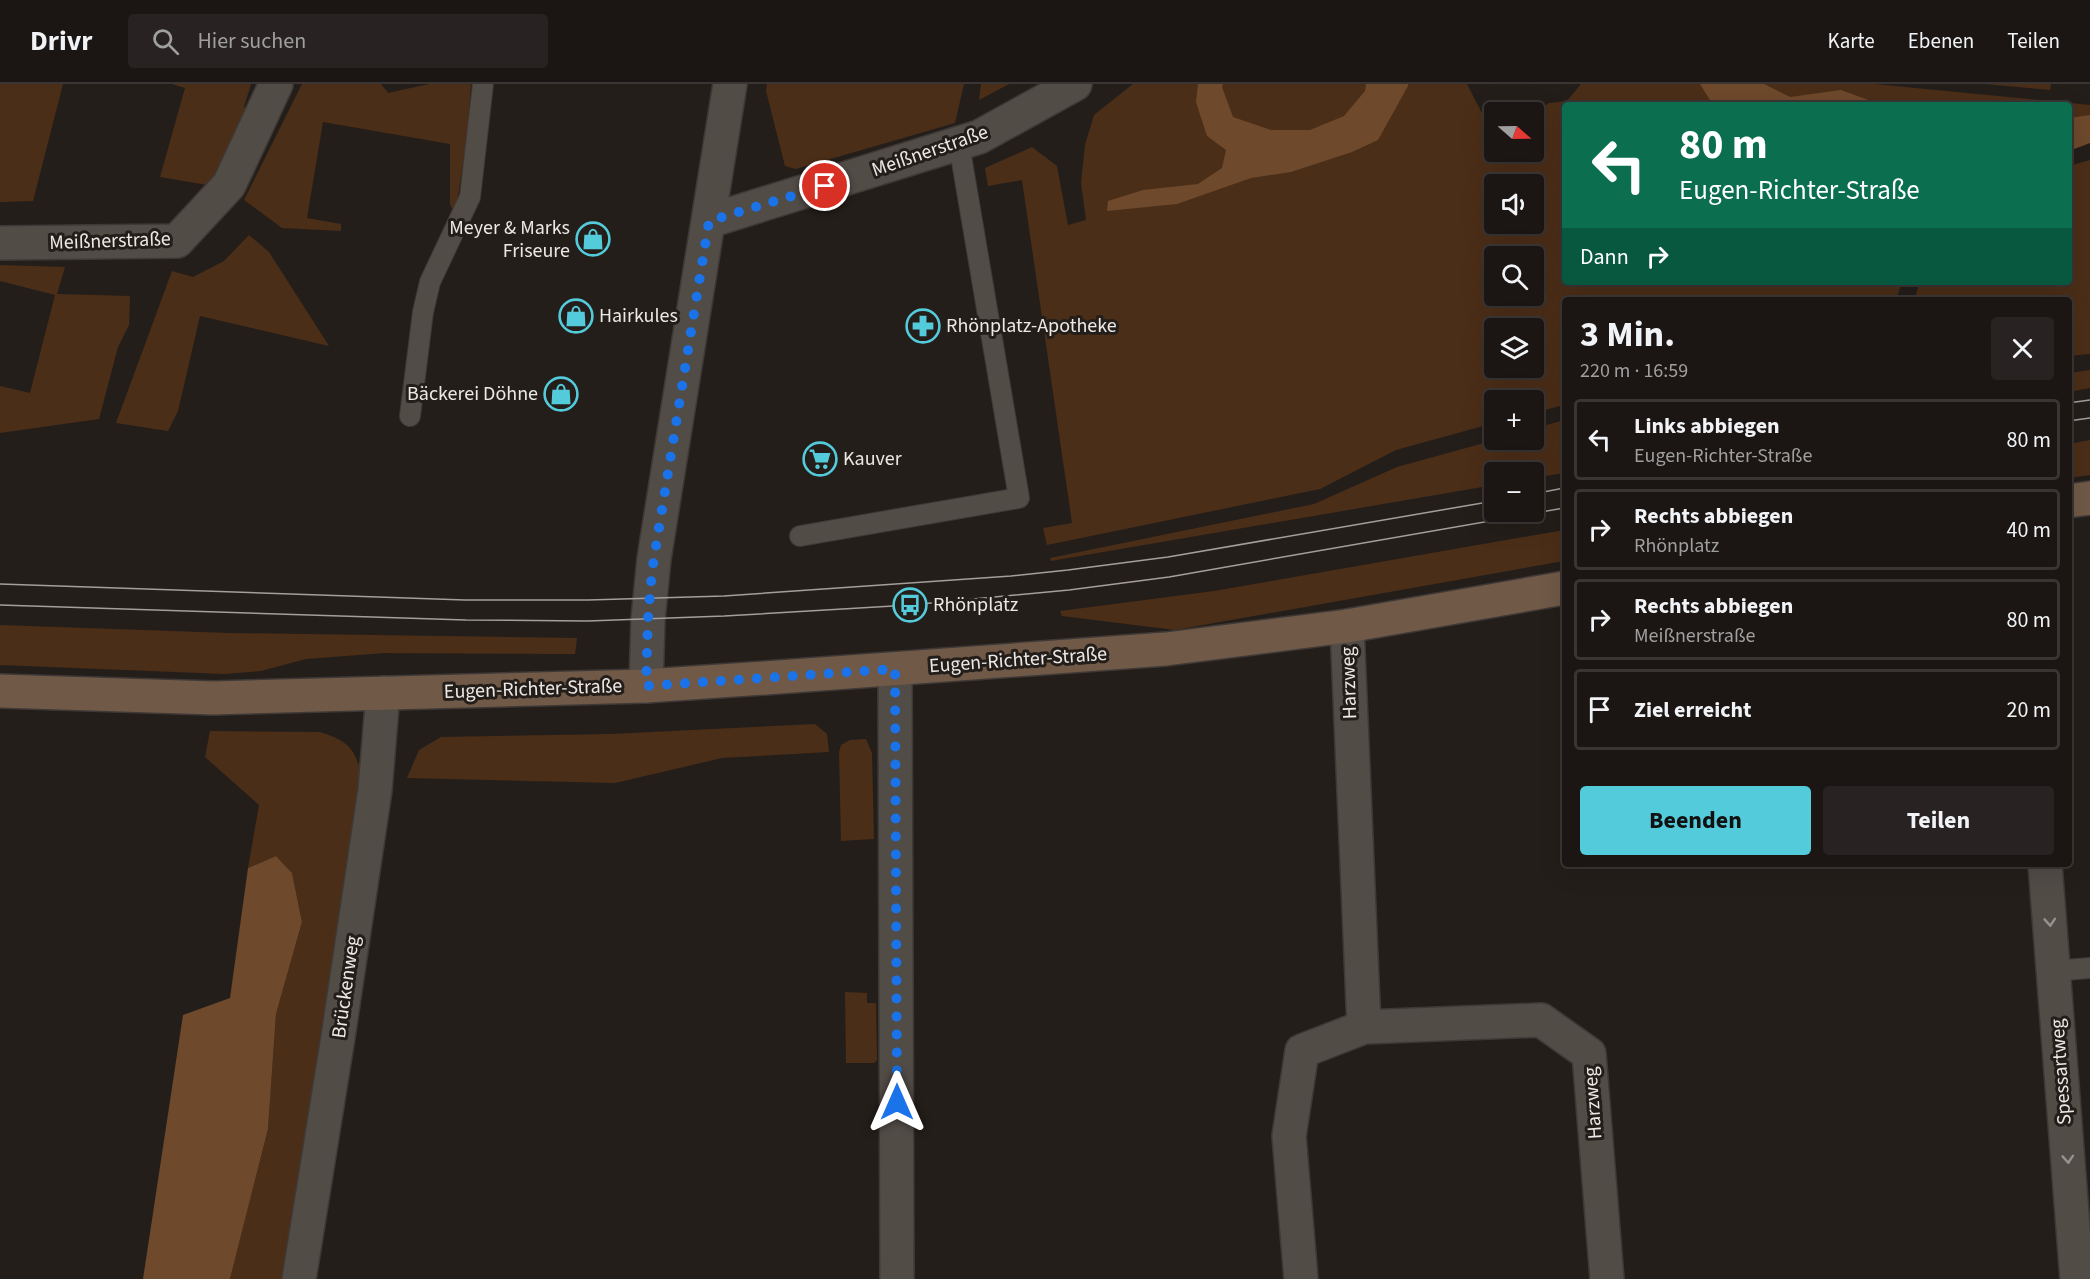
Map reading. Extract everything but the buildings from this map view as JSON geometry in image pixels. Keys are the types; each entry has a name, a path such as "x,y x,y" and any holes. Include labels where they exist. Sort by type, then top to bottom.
{"main road":[{"path":"2072,500 2090,498"},
{"name":"Eugen-Richter-Straße","path":"0,691 213,698 646,686 1166,649 1347,626 1562,588"}],"street":[{"name":"Meißnerstraße","path":"0,243 177,242 229,185 276,84"},
{"name":"Meißnerstraße","path":"709,221 979,137 1075,84"},
{"path":"646,686 652,571 709,221 721,85"},
{"name":"Harzweg","path":"1347,626 1364,1027"},
{"path":"895,669 897,1279"},
{"name":"Brückenweg","path":"299,1279 373,801 383,693"},
{"name":"Spessartweg","path":"2045,867 2077,1279"},
{"name":"Harzweg","path":"1301,1279 1289,1136 1302,1052 1364,1027 1541,1020 1589,1054 1607,1279"}],"lane":[{"path":"410,416 423,312 430,282 470,197 483,84"},
{"path":"800,536 1019,498 959,144"},
{"path":"2054,971 2090,968"}],"shaded area":[{"path":"0,84 63,84 33,201 0,202"},
{"path":"172,84 251,84 244,107 254,113 213,186 160,177 185,88"},
{"path":"302,84 381,84 388,93 429,84 471,84 467,137 455,216 450,204 450,144 323,122 307,218 341,224 341,231 282,228 244,200"},
{"path":"767,84 964,84 955,123 796,169 785,166 766,91"},
{"path":"981,84 1009,84 979,100"},
{"path":"1133,84 1467,84 1484,117 1484,162 1544,162 1544,106 1549,103 1567,101 1581,84 1874,84 2059,102 1562,102 1562,285 1901,285 1897,297 1562,297 1562,406 1544,410 1544,390 1484,390 1484,426 1396,450 1320,489 1047,545 1043,528 1072,523 1022,180 988,186 985,168 1032,147 1057,166 1068,225 1086,220 1081,183 1085,145 1094,115"},
{"path":"1198,84 1223,84 1222,87 1233,117 1271,130 1310,130 1344,116 1365,91 1366,84 1408,84 1408,86 1378,140 1352,152 1291,172 1251,178 1177,204 1107,211 1108,201 1143,190 1198,184 1222,168 1226,150 1207,136 1196,102"},
{"path":"1700,84 1764,84 1790,97 1841,90 1874,102 1711,102"},
{"path":"1985,84 2051,84 2050,90"},
{"path":"1936,100 1944,102 1914,102"},
{"path":"2072,103 2090,105 2090,141 2072,147"},
{"path":"2090,115 2090,143 2072,150 2072,118"},
{"path":"2090,160 2090,354 2072,356 2072,297 1915,297 1919,285 2072,285 2072,165"},
{"path":"249,235 269,252 329,346 200,316 178,411 168,431 116,423 172,271 193,277 224,261"},
{"path":"0,265 65,267 57,294 130,296 129,325 118,347 99,419 0,433 0,386 30,393 55,295 0,281"},
{"path":"2090,370 2090,388 2072,391 2072,373"},
{"path":"1562,421 1562,473 1544,476 1544,462 1484,462 1484,487 1051,561 1050,558 1314,504 1397,467 1484,443 1484,450 1544,450 1544,426"},
{"path":"2090,440 2090,475 2072,478 2072,443"},
{"path":"1562,530 1562,561 1175,630 1062,616 1060,611 1214,591"},
{"path":"0,625 228,633 577,638 575,654 385,653 306,659 261,671 225,674 0,665"},
{"path":"815,724 827,734 829,752 722,758 615,783 407,778 419,750 441,737 612,734"},
{"path":"210,731 320,732 344,742 349,747 362,776 285,1279 230,1279 268,1129 276,1014 302,922 292,873 276,856 248,868 259,805 205,757"},
{"path":"866,739 872,753 874,839 841,841 839,752 841,745 850,740"},
{"path":"276,856 292,873 302,922 276,1014 268,1129 230,1279 143,1279 183,1015 230,998 248,868"},
{"path":"845,992 867,993 867,1003 876,1003 877,1060 874,1063 846,1063"}],"tram line":[{"path":"2072,402 2090,400"},
{"path":"2072,420 2090,418"},
{"path":"1544,492 1562,488"},
{"path":"0,584 465,600 588,600 724,596 1068,570 1168,557 1484,503"},
{"path":"0,605 466,620 588,621 910,605 1069,590 1169,577 1562,508"}],"place":[{"name":"Meyer & Marks Friseure","path":"593,239"},
{"name":"Hairkules","path":"576,316"},
{"name":"Rhönplatz-Apotheke","path":"923,326"},
{"name":"Bäckerei Döhne","path":"561,394"},
{"name":"Kauver","path":"820,459"},
{"name":"Rhönplatz","path":"910,605"}],"route":[{"path":"825,186 709,221 652,571 646,686 895,669 897,1102"}]}
